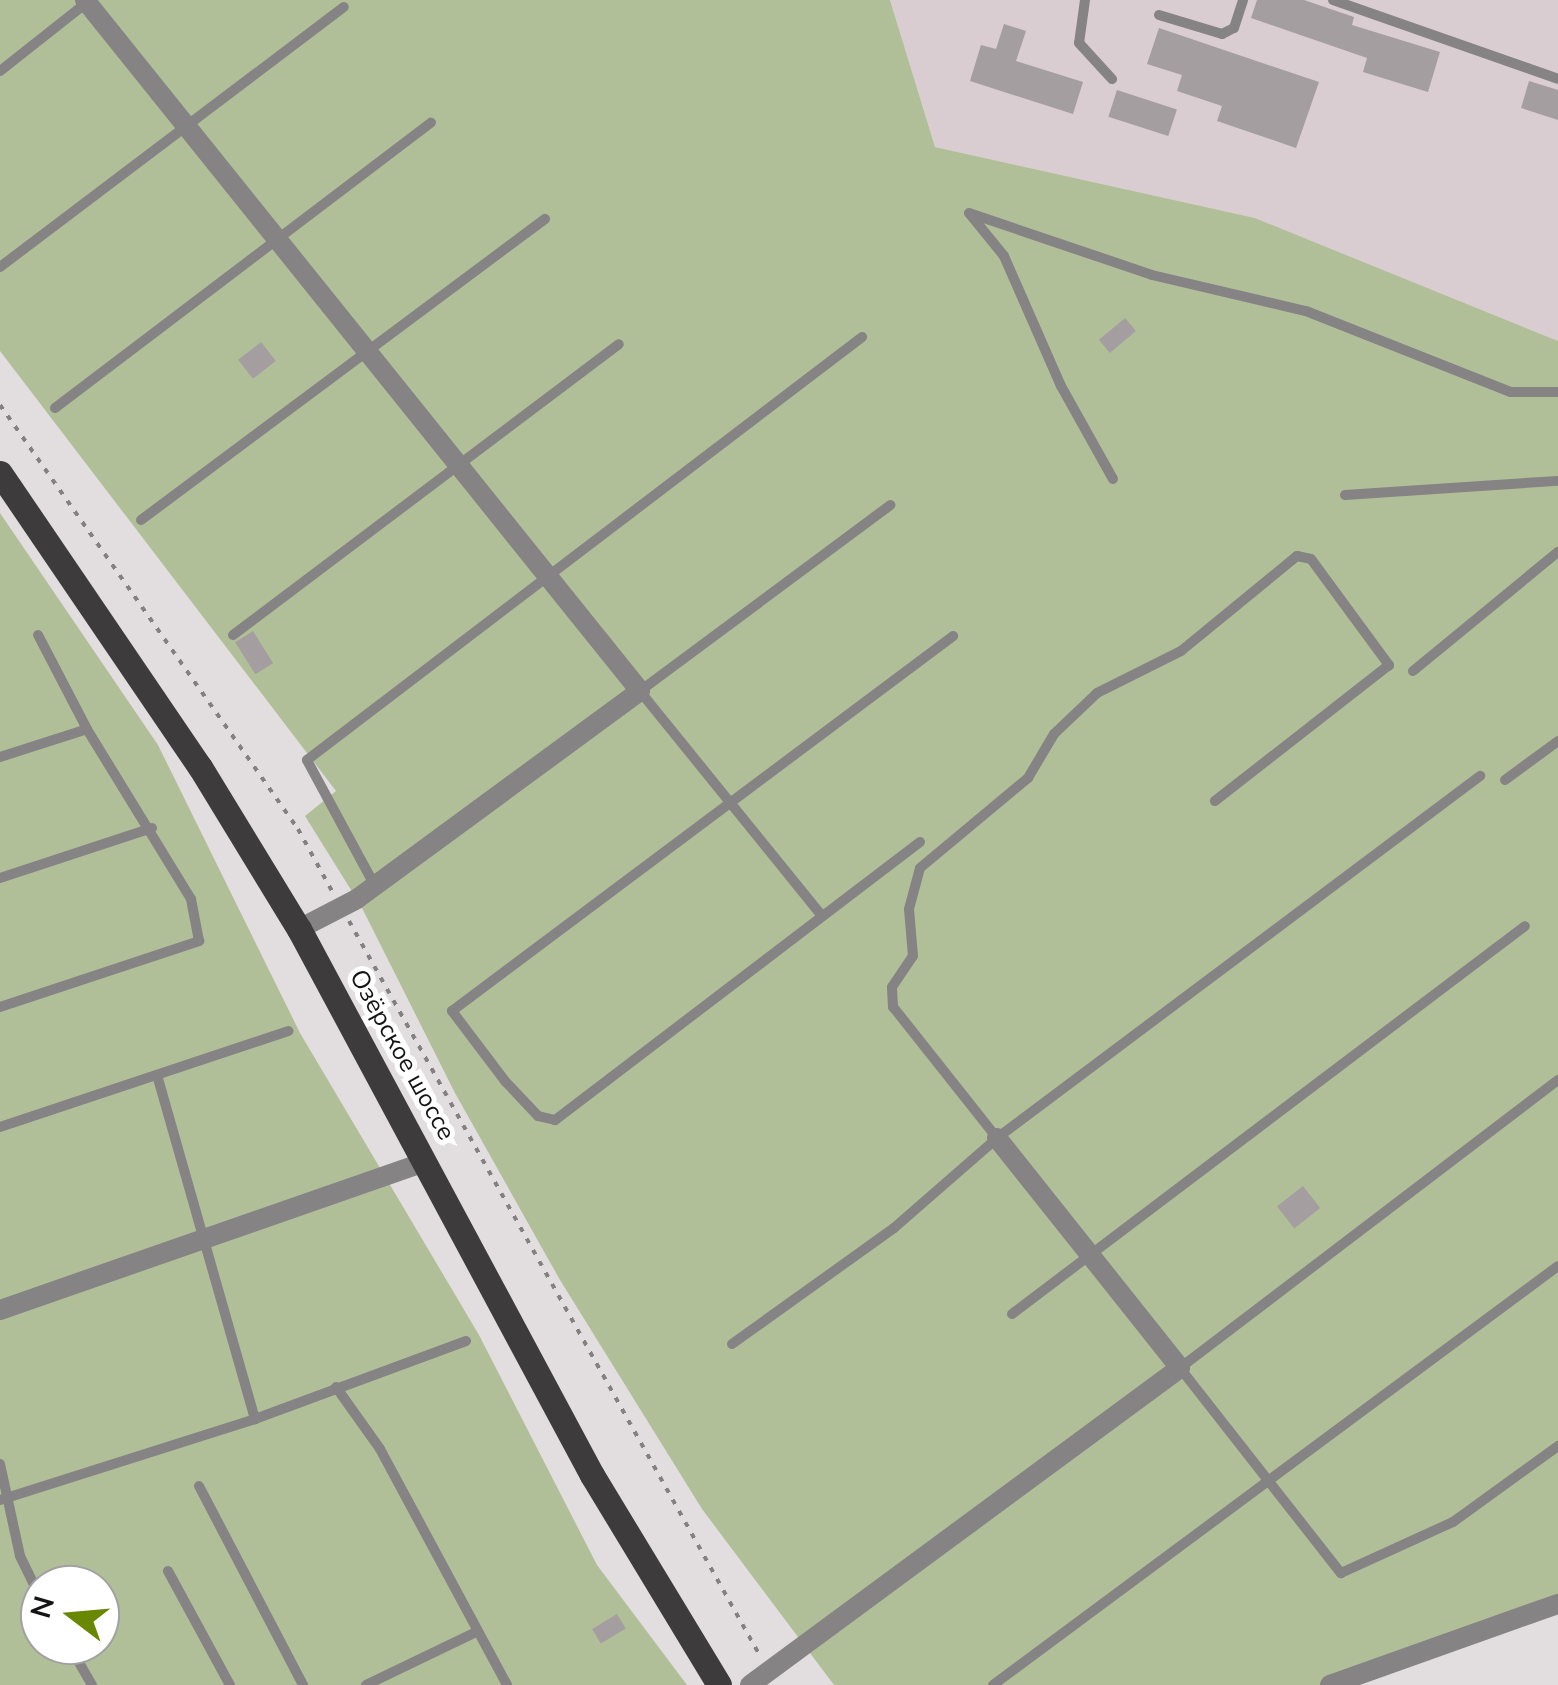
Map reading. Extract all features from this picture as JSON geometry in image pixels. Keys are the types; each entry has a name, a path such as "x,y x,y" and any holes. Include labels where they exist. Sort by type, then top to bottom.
{"main road":[{"name":"Озёрское шоссе","path":"0,473 200,767 299,929 592,1475 719,1685"}],"street":[{"path":"87,1 640,691 375,886 299,929"},
{"path":"750,1685 1180,1368 997,1138"},
{"path":"0,1310 426,1162"},
{"path":"1330,1685 1558,1604"}],"lane":[{"path":"1085,0 1079,43 1112,79"},
{"path":"1160,16 1222,34 1234,28 1243,0"},
{"path":"1333,0 1558,79"},
{"path":"0,70 87,1"},
{"path":"0,267 344,7"},
{"path":"55,408 274,236 431,123"},
{"path":"1113,479 1061,386 1004,256 969,213 1152,275 1306,312 1512,392 1558,392"},
{"path":"141,520 369,354 545,218"},
{"path":"375,886 307,760 862,337"},
{"path":"233,635 456,463 619,344"},
{"path":"1344,496 1558,481"},
{"path":"822,916 640,691 890,505"},
{"path":"1413,671 1558,552"},
{"path":"997,1138 893,1007 892,987 912,956 909,910 920,868 1028,778 1054,734 1097,693 1181,650 1296,556 1311,559 1390,665 1215,801"},
{"path":"0,1006 199,941 191,899 152,828 87,729 38,635"},
{"path":"920,842 555,1120 538,1116 504,1081 452,1011 952,636"},
{"path":"0,757 87,729"},
{"path":"1505,780 1558,741"},
{"path":"732,1344 894,1228 997,1138 1480,776"},
{"path":"0,878 152,828"},
{"path":"1012,1314 1525,926"},
{"path":"0,1127 288,1031"},
{"path":"157,1075 256,1419"},
{"path":"1558,1080 1180,1368 1340,1574 1453,1522 1558,1446"},
{"path":"993,1685 1558,1266"},
{"path":"4,1499 256,1419 466,1341"},
{"path":"336,1387 380,1450 508,1685"},
{"path":"0,1464 4,1499 24,1565"},
{"path":"199,1486 303,1685"},
{"path":"168,1571 230,1685"},
{"path":"366,1685 478,1631"}],"path":[{"path":"0,406 298,829 769,1671"}],"shaded area":[{"path":"890,0 1558,0 1558,341 1255,218 935,147"}],"green space":[{"path":"0,0 890,0 935,147 1255,218 1558,341 1558,1604 1330,1685 834,1685 702,1509 560,1280 455,1093 361,906 305,816 336,791 0,351"},
{"path":"0,513 158,745 300,1033 479,1335 597,1565 687,1685 0,1685"}],"building":[{"path":"1257,0 1304,0 1354,17 1352,25 1440,52 1428,92 1363,72 1367,58 1251,18"},
{"path":"1004,24 1026,31 1016,61 1083,82 1073,114 970,81 981,45 996,49"},
{"path":"1159,28 1319,82 1296,148 1217,121 1222,106 1177,91 1182,75 1147,64"},
{"path":"1529,81 1558,90 1558,120 1521,108"},
{"path":"1117,90 1177,109 1168,136 1108,117"},
{"path":"1125,318 1136,331 1110,353 1099,340"},
{"path":"261,342 276,361 253,379 238,360"},
{"path":"253,631 273,663 255,674 235,642"},
{"path":"1303,1186 1320,1208 1294,1228 1277,1206"},
{"path":"617,1614 626,1629 601,1644 592,1629"}]}
